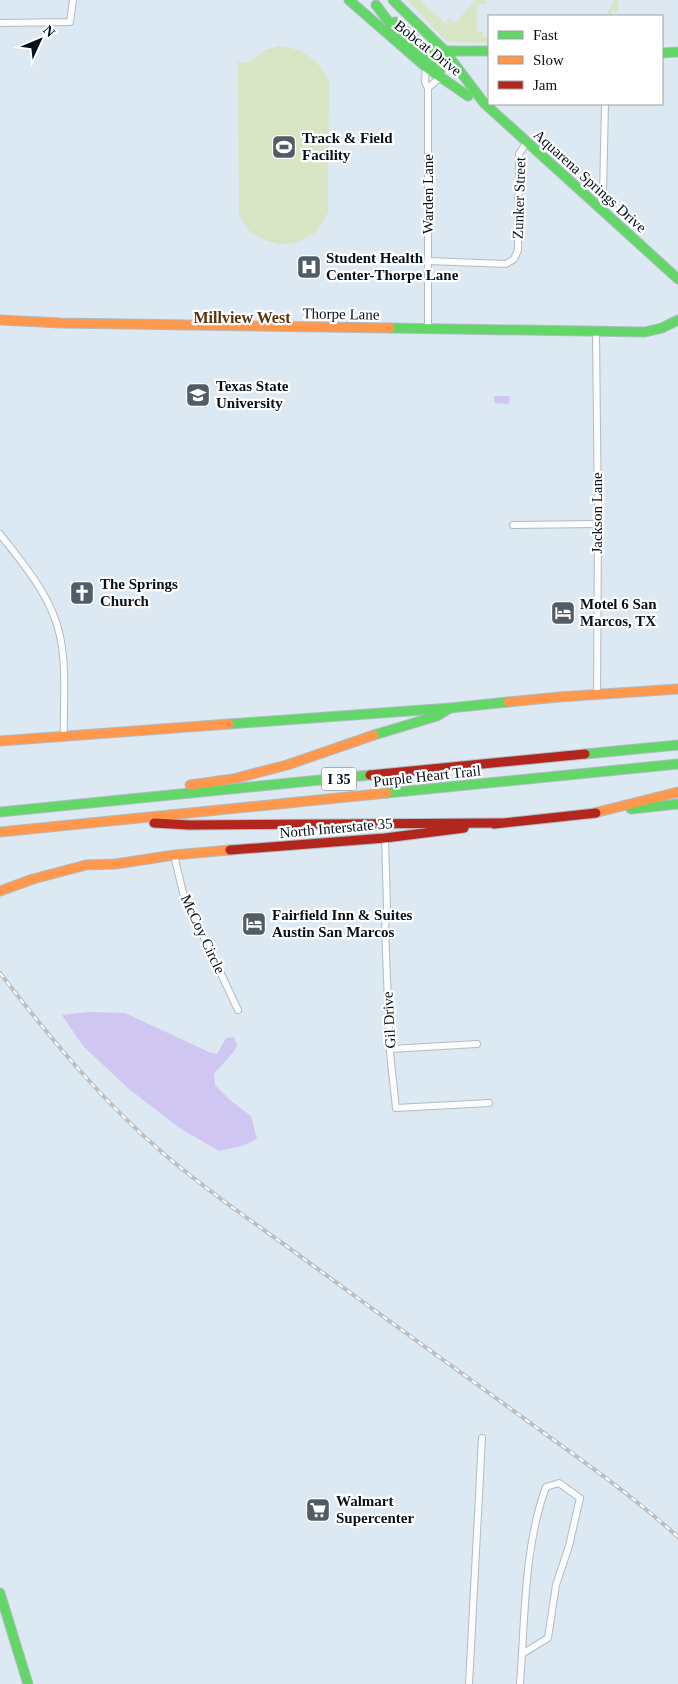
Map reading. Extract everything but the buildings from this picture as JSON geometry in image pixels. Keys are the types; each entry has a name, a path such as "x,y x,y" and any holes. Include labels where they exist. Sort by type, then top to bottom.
{"main road":[{"name":"Bobcat Drive","path":"349,0 426,67 468,96"},
{"name":"Bobcat Drive","path":"393,0 444,50"},
{"name":"Aquarena Springs Drive","path":"373,3 428,51 444,50 484,103 678,279"},
{"name":"Aquarena Springs Drive","path":"373,3 394,29 468,96 484,103"},
{"path":"444,50 488,51"},
{"path":"663,52 678,52"},
{"name":"Thorpe Lane","path":"0,320 62,324 596,332 645,332 658,330 678,320"},
{"path":"0,741 450,708 678,689"},
{"path":"52,807 147,790 203,784 259,773 437,716 450,708"},
{"name":"Purple Heart Trail","path":"0,812 678,745"},
{"name":"Purple Heart Trail","path":"0,832 678,764"},
{"path":"590,814 678,792"},
{"name":"North Interstate 35","path":"0,891 33,879 86,865 116,864 174,855 385,838 500,823 678,804"},
{"path":"107,822 189,825 500,823"},
{"path":"0,1593 28,1684"}],"street":[{"path":"0,23 70,22 73,0"},
{"name":"Warden Lane","path":"426,67 425,82 428,88 428,330"},
{"path":"428,88 437,80 445,80"},
{"path":"599,207 603,195 605,105"},
{"name":"Zunker Street","path":"428,261 506,264 514,259 518,250 519,154 527,142"},
{"name":"Jackson Lane","path":"596,332 597,695"},
{"path":"513,525 598,524"},
{"path":"0,534 49,604 60,634 63,651 64,737"},
{"name":"Gil Drive","path":"385,838 387,906 385,928 390,1049 396,1108 489,1102"},
{"name":"McCoy Circle","path":"174,855 183,893 238,1010"},
{"path":"390,1049 477,1044"},
{"path":"469,1684 482,1438"},
{"path":"520,1684 526,1584 538,1507 546,1488 559,1483 580,1498 569,1546 556,1585 548,1638 522,1654"}],"green space":[{"path":"407,0 420,0 445,23 449,18 455,23 476,0 487,0 486,4 477,4 477,31 483,31 483,37 488,37 488,43 451,41 446,40"},
{"path":"615,0 617,0 619,7 617,13 612,10 611,15 606,15"},
{"name":"Track & Field Facility","path":"280,46 299,50 316,61 329,80 328,213 316,232 299,242 282,245 267,241 250,232 239,214 238,62 249,62 265,50"}],"shaded area":[{"path":"494,396 510,396 509,404 494,403"},
{"path":"88,1012 125,1013 217,1054 226,1038 234,1037 237,1045 214,1074 215,1085 230,1100 251,1116 257,1139 242,1146 219,1151 181,1129 130,1090 83,1046 62,1015"}],"railway":[{"path":"0,973 77,1068 141,1134 164,1154 239,1212 592,1467 678,1537"}],"traffic: fast":[{"path":"349,0 426,67 468,96"},
{"path":"393,0 444,50 484,103 678,279"},
{"path":"376,5 394,29 440,71"},
{"path":"395,22 428,51 488,51"},
{"path":"663,53 678,52"},
{"path":"390,328 645,332 662,328 678,320"},
{"path":"229,724 508,702"},
{"path":"374,735 437,716 450,708"},
{"path":"585,754 678,745"},
{"path":"387,793 678,764"},
{"path":"0,812 370,775"},
{"path":"631,809 678,804"},
{"path":"0,1593 28,1684"}],"traffic: slow":[{"path":"0,320 61,323 390,328"},
{"path":"508,702 678,689"},
{"path":"0,741 229,724"},
{"path":"190,785 233,779 287,765 374,735"},
{"path":"590,814 678,792"},
{"path":"0,832 387,793"},
{"path":"0,891 33,879 86,865 116,864 174,855 230,850"}],"traffic: jam":[{"path":"370,775 585,754"},
{"path":"494,824 596,813"},
{"path":"154,823 189,825 500,823"},
{"path":"230,850 385,838 464,828"}],"place":[{"name":"Track & Field Facility","path":"284,147"},
{"name":"Student Health Center-Thorpe Lane","path":"309,267"},
{"name":"Texas State University","path":"198,395"},
{"name":"The Springs Church","path":"82,593"},
{"name":"Motel 6 San Marcos, TX","path":"563,613"},
{"name":"Fairfield Inn & Suites Austin San Marcos","path":"254,924"},
{"name":"Walmart Supercenter","path":"318,1510"}],"district":[{"name":"Millview West","path":"242,317"}]}
